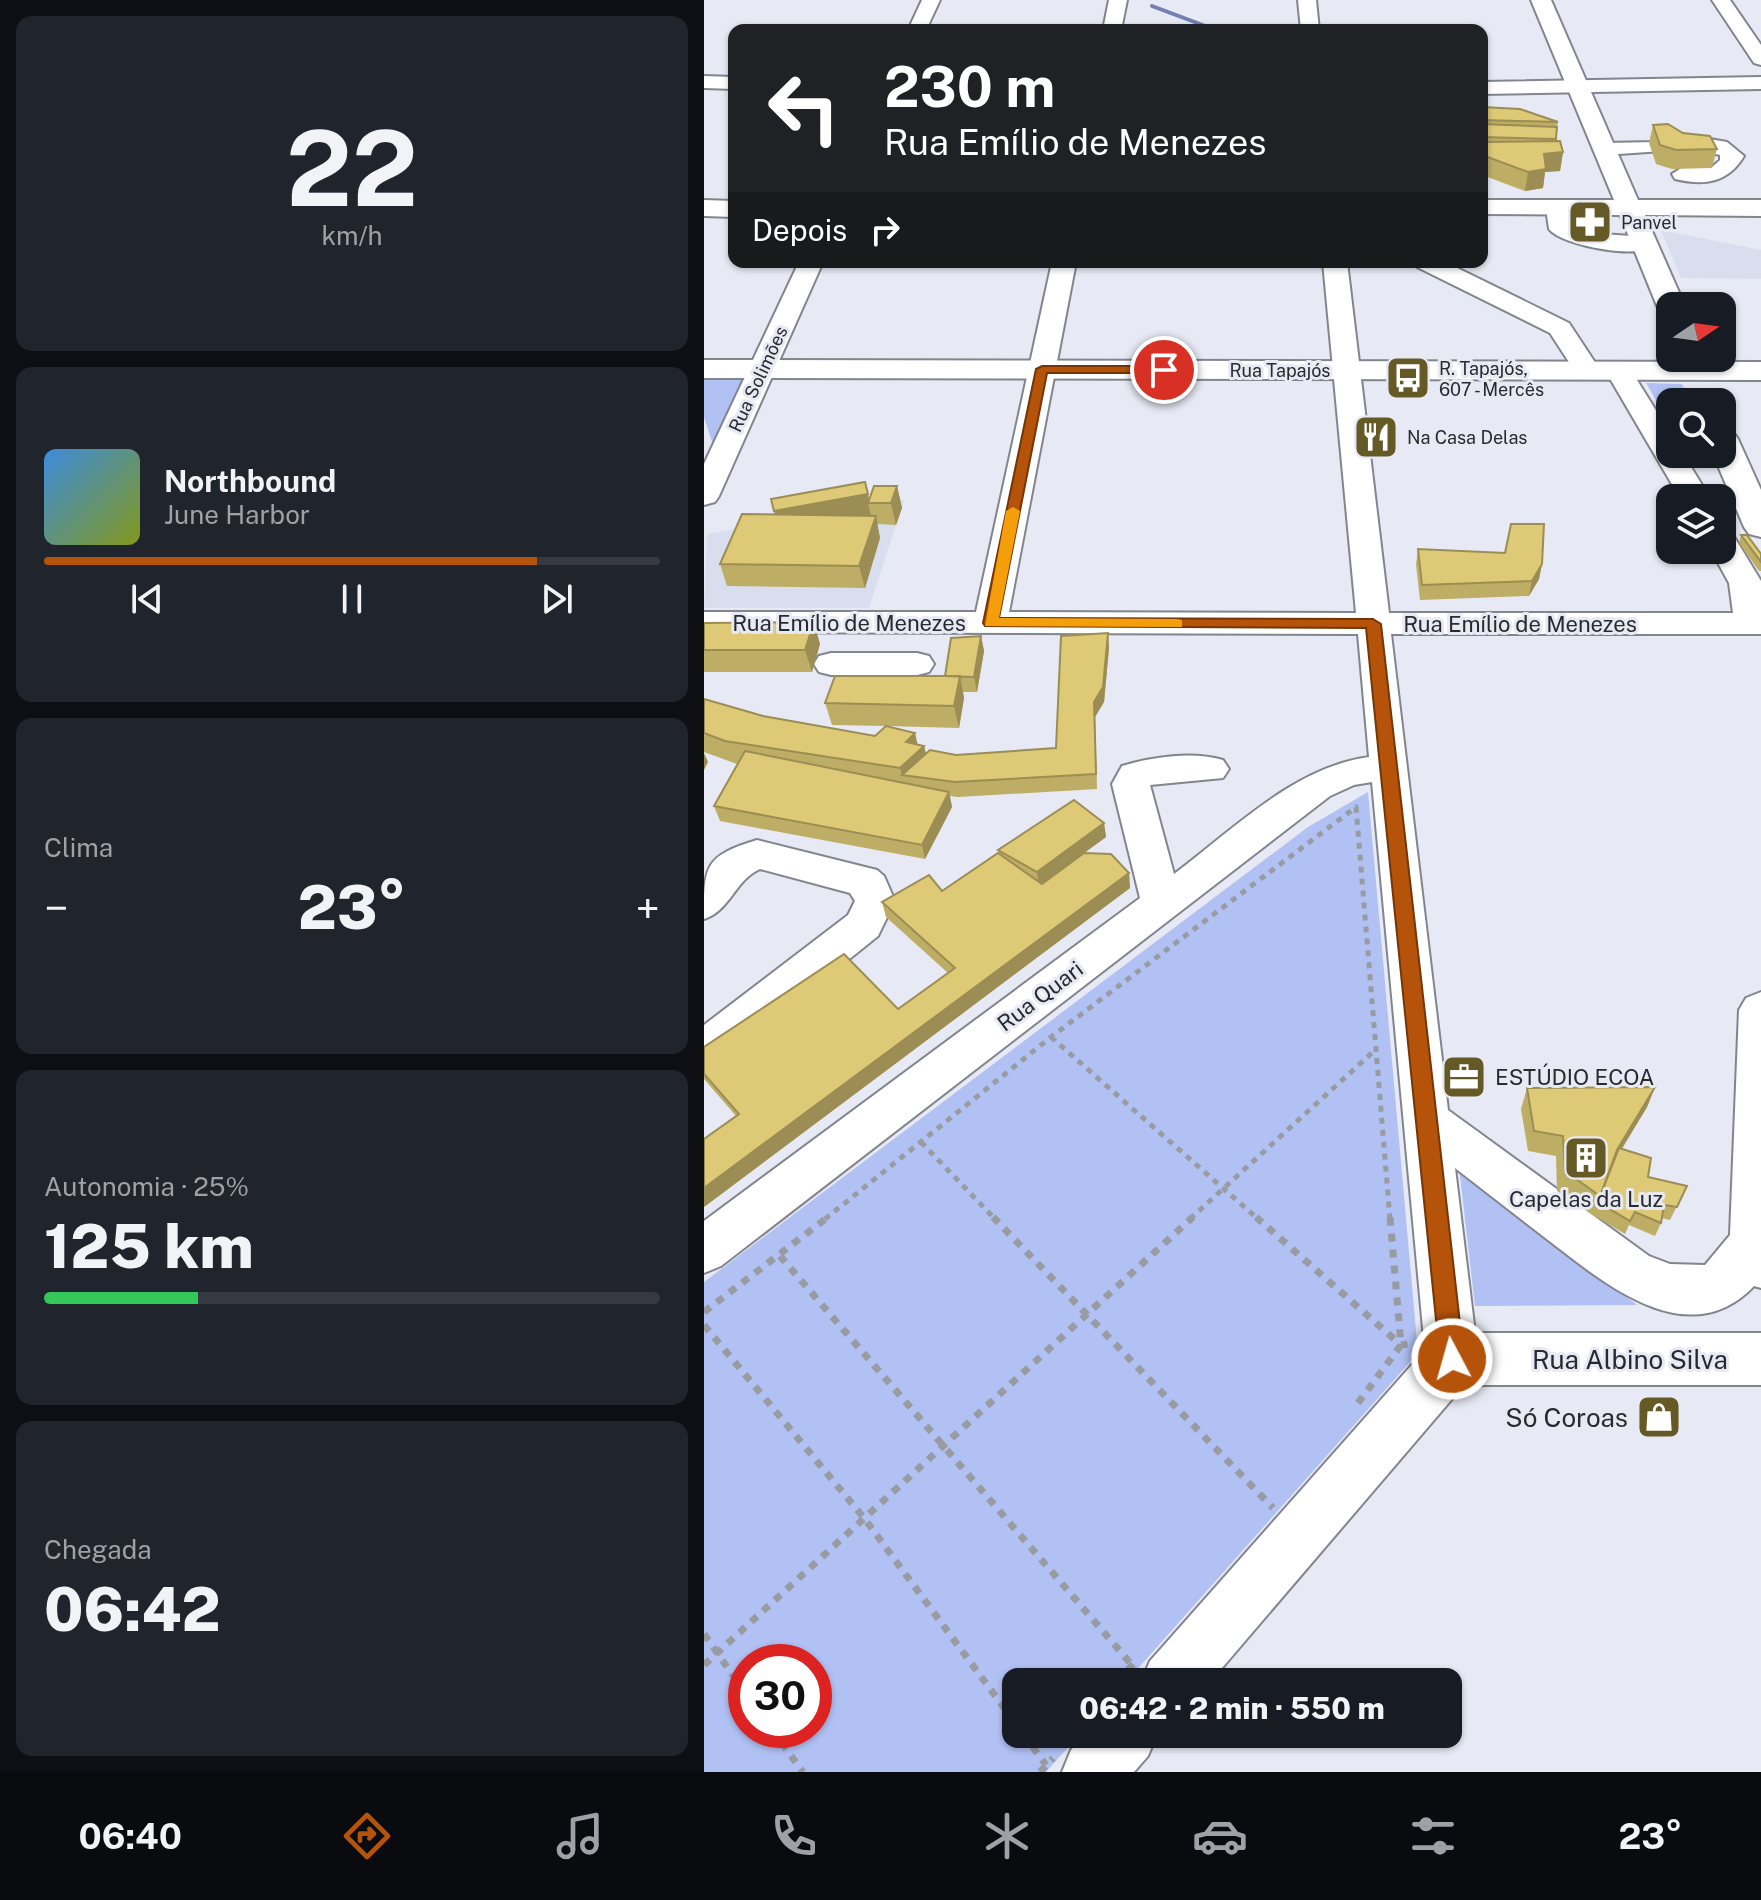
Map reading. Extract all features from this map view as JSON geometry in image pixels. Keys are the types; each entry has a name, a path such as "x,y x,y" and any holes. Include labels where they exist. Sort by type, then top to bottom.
{"main road":[{"path":"1541,0 1665,292"},
{"path":"1488,207 1761,208"},
{"path":"704,208 728,209"},
{"name":"Rua Tapajós","path":"704,369 1618,370 1656,367"},
{"name":"Rua Tapajós","path":"1736,368 1761,371"},
{"path":"1735,468 1761,527"}],"street":[{"path":"920,24 931,0"},
{"path":"1113,24 1118,0"},
{"path":"1307,0 1309,24"},
{"path":"1721,0 1761,59"},
{"path":"704,82 728,83"},
{"path":"1488,88 1761,83"},
{"path":"1604,147 1712,145 1731,151 1733,156 1726,169 1718,174 1683,174"},
{"path":"1557,208 1561,229 1574,237 1645,244"},
{"name":"Rua Solimões","path":"707,473 762,369 808,268"},
{"path":"990,623 1063,268"},
{"path":"1182,1668 1434,1348 1427,1120 1336,268"},
{"path":"1438,268 1560,328 1587,370"},
{"path":"1618,370 1687,484"},
{"path":"1733,564 1756,612"},
{"name":"Rua Emílio de Menezes","path":"704,622 1373,624 1756,612"},
{"path":"878,664 892,623"},
{"path":"831,664 917,664"},
{"name":"Rua Quari","path":"704,1250 1331,778 1389,767"},
{"path":"1162,904 1131,784 1135,775 1145,772 1210,769"},
{"path":"704,904 732,865 757,854 863,881 870,887 875,901 864,925 704,1049"},
{"path":"1427,1120 1631,1273 1652,1285 1681,1291 1704,1290 1722,1283 1758,1254 1761,1010"},
{"name":"Rua Albino Silva","path":"1434,1348 1761,1359"},
{"path":"1093,1772 1114,1748"}],"path":[{"path":"704,1312 780,1256 1051,1037 1356,807 1375,1050 1434,1348"},
{"path":"1051,1037 1224,1189 1434,1348"},
{"path":"704,1665 1375,1050"},
{"path":"921,1142 1276,1512"},
{"path":"780,1256 1132,1665 1129,1668"},
{"path":"704,1325 864,1518 1002,1705"},
{"path":"704,1634 728,1669"},
{"path":"785,1748 803,1772"},
{"path":"1033,1748 1046,1765 1040,1772"}],"shaded area":[{"path":"1661,230 1761,250 1761,279 1681,278"},
{"path":"704,378 749,378 715,451 704,417"},
{"path":"1646,383 1682,384 1684,388 1656,388 1656,400"},
{"path":"904,500 869,608 704,608 707,534"},
{"path":"1368,792 1418,1353 1138,1668 1002,1668 1002,1748 1067,1748 1046,1772 704,1772 704,1282 1308,827"},
{"path":"1459,1167 1637,1305 1475,1306"}],"building":[{"path":"1488,107 1520,109 1558,122 1488,120"},
{"path":"1488,124 1557,127 1556,139 1488,137"},
{"path":"1668,124 1683,133 1710,136 1717,149 1676,150 1660,145 1653,125"},
{"path":"1560,141 1563,152 1544,154 1546,169 1528,172 1488,157 1488,142"},
{"path":"865,482 868,494 774,511 771,499"},
{"path":"874,486 897,486 891,503 868,503"},
{"path":"742,514 876,516 859,566 720,564"},
{"path":"1511,524 1544,524 1542,564 1532,581 1422,585 1418,549 1505,553"},
{"path":"1741,535 1747,535 1761,554 1761,562"},
{"path":"814,622 805,650 704,650 704,623"},
{"path":"1108,633 1103,687 1094,702 1096,774 955,782 902,775 930,750 956,755 1056,748 1061,636"},
{"path":"981,636 974,677 945,676 951,638"},
{"path":"835,676 960,676 954,706 825,703"},
{"path":"704,699 763,716 875,736 886,726 915,733 906,742 924,746 900,768 725,741 704,733"},
{"path":"745,751 949,792 922,845 714,806"},
{"path":"1074,800 1104,823 1037,872 998,850"},
{"path":"998,853 1042,884 1084,853 1111,854 1129,873 704,1188 704,1139 739,1114 704,1074 704,1047 844,954 898,1009 955,968 882,902 929,875 942,891"},
{"name":"Capelas da Luz","path":"1655,1087 1617,1150 1600,1196 1565,1171 1563,1136 1534,1131 1527,1088"},
{"path":"1619,1148 1651,1158 1648,1177 1687,1186 1677,1207 1664,1205 1661,1223 1635,1212 1630,1221 1598,1202"}],"waterway":[{"path":"1152,6 1200,24"}],"slow traffic":[{"path":"1013,511 990,623 1176,623"}],"place":[{"name":"Panvel","path":"1590,222"},
{"name":"R. Tapajós, 607 - Mercês","path":"1408,378"},
{"name":"Na Casa Delas","path":"1376,437"},
{"name":"ESTÚDIO ECOA","path":"1464,1077"},
{"name":"Capelas da Luz","path":"1586,1158"},
{"name":"Só Coroas","path":"1659,1417"}],"route":[{"path":"1164,370 1042,369 990,623 1373,624 1452,1359"}]}
